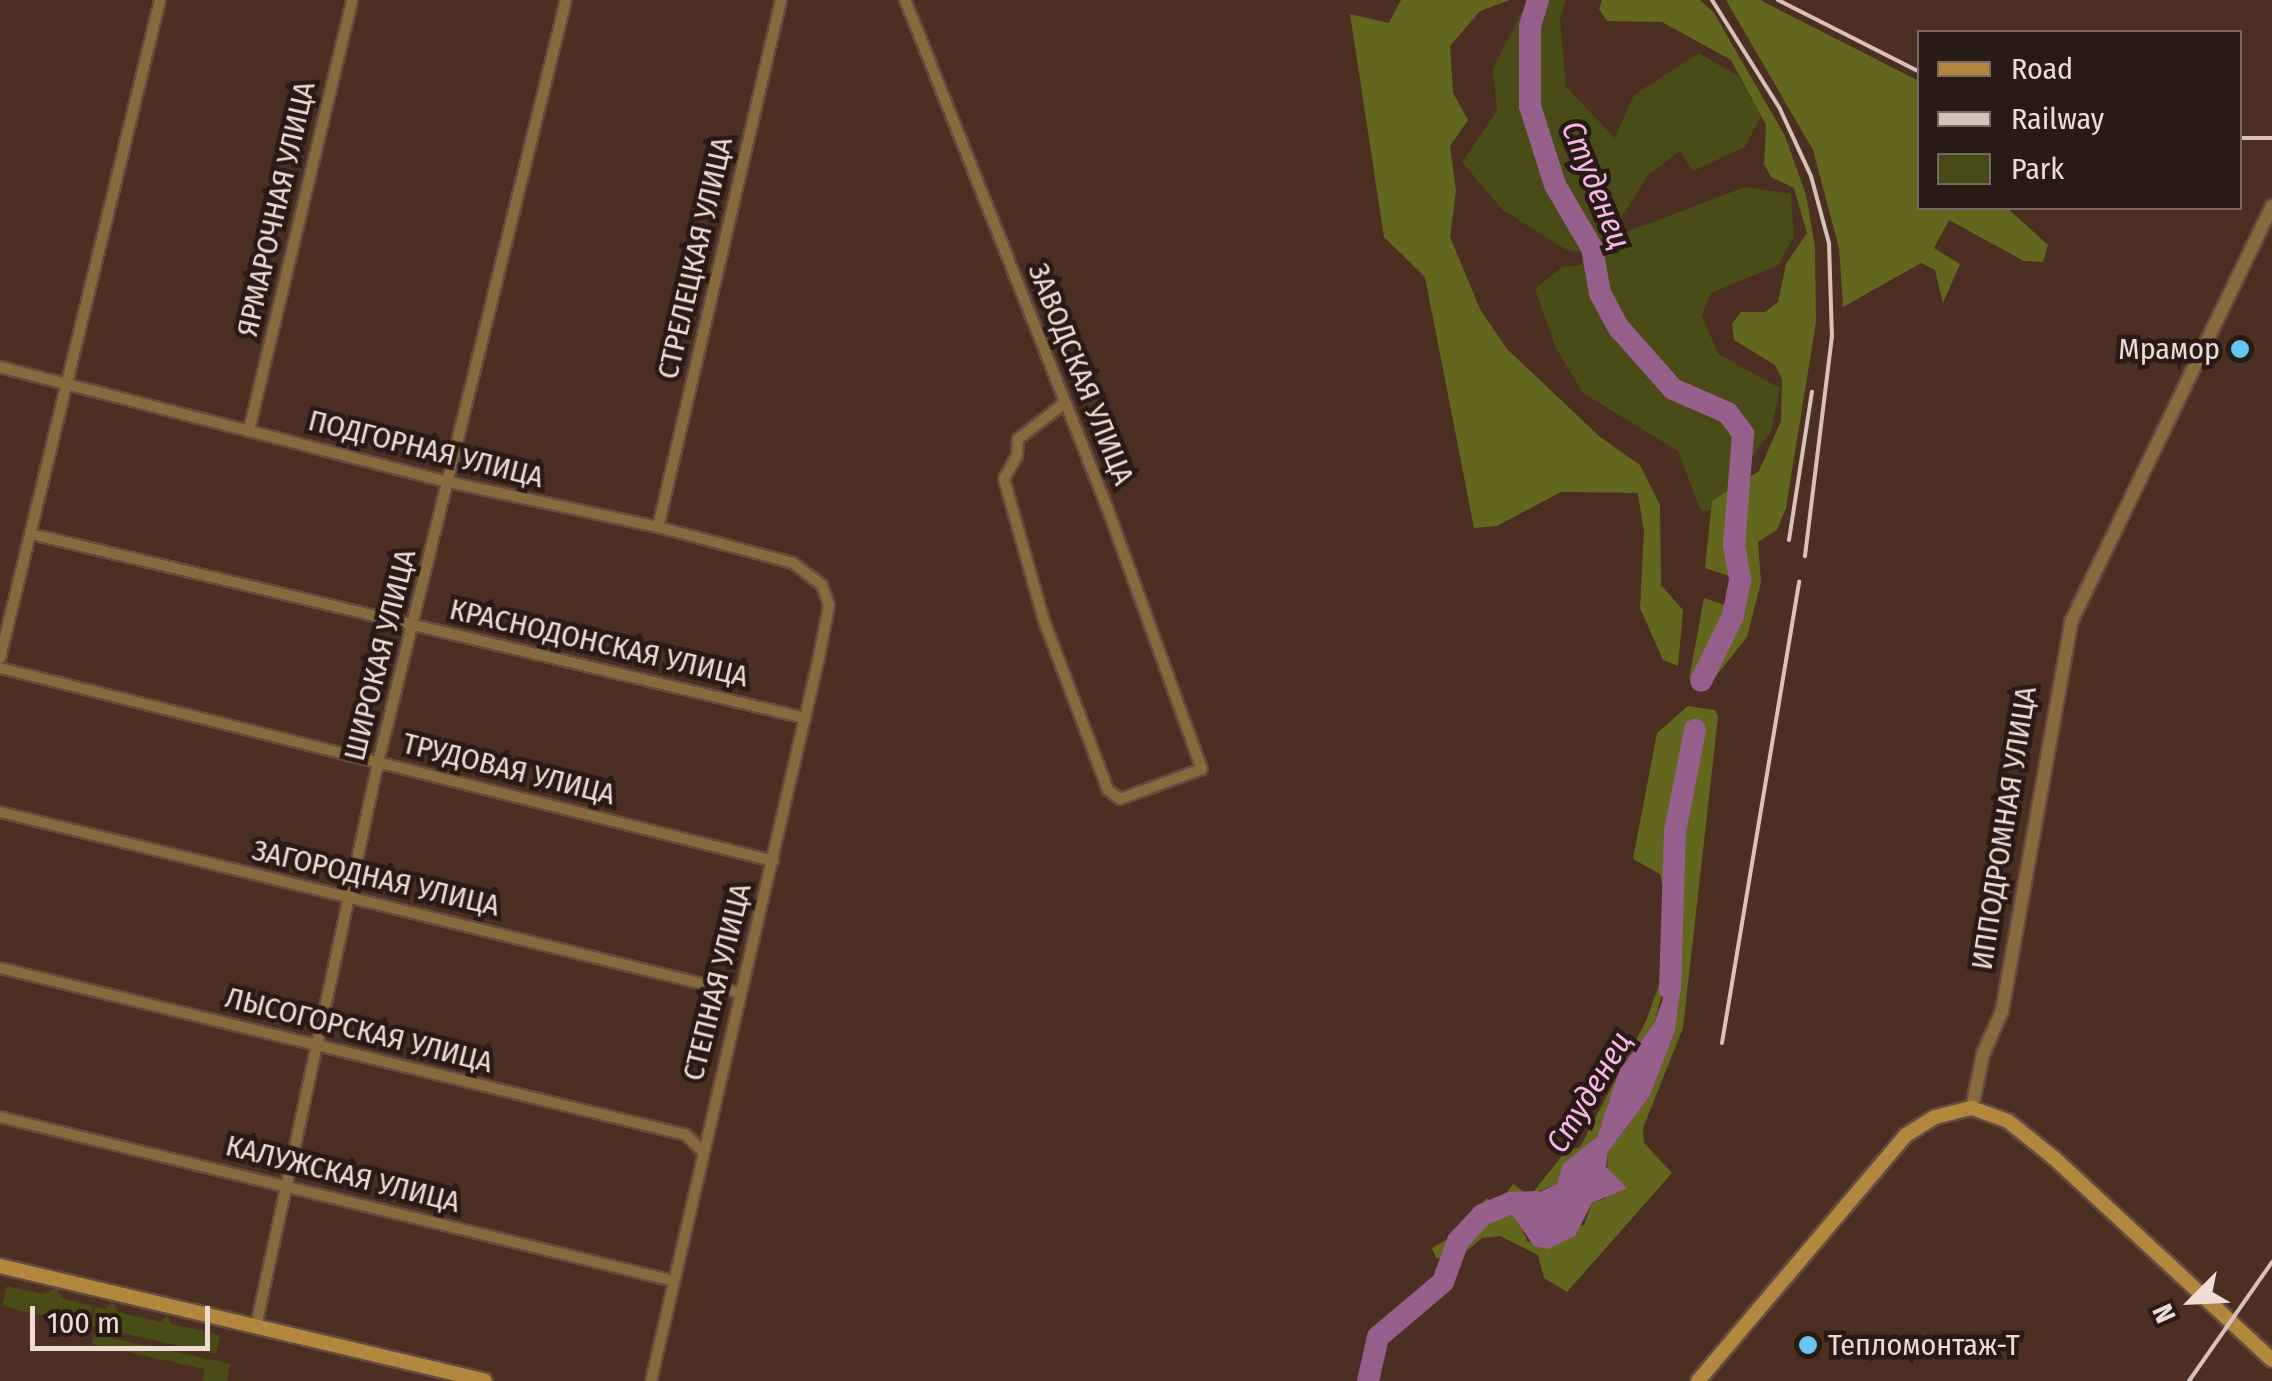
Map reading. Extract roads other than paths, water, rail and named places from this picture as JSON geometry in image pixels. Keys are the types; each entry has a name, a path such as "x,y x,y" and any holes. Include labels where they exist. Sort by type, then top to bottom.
{"main road":[{"path":"1698,1381 1906,1135 1935,1117 1972,1108 2008,1121 2054,1158 2272,1360"},
{"path":"0,1266 485,1381"}],"street":[{"path":"0,658 160,0"},
{"name":"ЯРМАРОЧНАЯ УЛИЦА","path":"249,430 352,0"},
{"name":"ШИРОКАЯ УЛИЦА","path":"256,1326 378,763 566,0"},
{"name":"СТРЕЛЕЦКАЯ УЛИЦА","path":"658,526 781,0"},
{"name":"ЗАВОДСКАЯ УЛИЦА","path":"904,0 1065,402 1202,770 1120,798 1108,790 1063,672 1004,479 1017,456 1018,439 1065,402"},
{"name":"ИППОДРОМНАЯ УЛИЦА","path":"1972,1108 1983,1054 2002,1012 2071,622 2272,206"},
{"name":"ПОДГОРНАЯ УЛИЦА","path":"0,367 63,387 448,482 658,526 792,563 815,576 827,595"},
{"name":"КРАСНОДОНСКАЯ УЛИЦА","path":"31,534 805,718"},
{"name":"СТЕПНАЯ УЛИЦА","path":"652,1381 701,1150 805,718 827,595"},
{"name":"ТРУДОВАЯ УЛИЦА","path":"0,668 773,861"},
{"name":"ЗАГОРОДНАЯ УЛИЦА","path":"0,812 740,993"},
{"name":"ЛЫСОГОРСКАЯ УЛИЦА","path":"0,968 686,1135 701,1150"},
{"name":"КАЛУЖСКАЯ УЛИЦА","path":"0,1117 674,1281"}],"waterway":[{"name":"Студенец","path":"1538,0 1530,26 1530,106 1555,185 1592,248 1600,293 1619,328 1673,389 1728,413 1743,434 1734,545 1740,580 1733,616 1701,681"},
{"name":"Студенец","path":"1670,989 1675,832 1695,730"},
{"name":"Студенец","path":"1368,1381 1378,1337 1443,1282 1458,1241 1482,1215 1510,1203 1536,1202"}],"railway":[{"path":"1712,0 1780,109 1811,176 1829,243 1832,336 1805,556"},
{"path":"1778,0 1917,70"},
{"path":"2242,138 2272,138"},
{"path":"1789,540 1812,392"},
{"path":"1722,1043 1799,581"},
{"path":"2189,1381 2272,1262"}],"place":[{"name":"Мрамор","path":"2240,349"},
{"name":"Тепломонтаж-Т","path":"1808,1345"}]}
